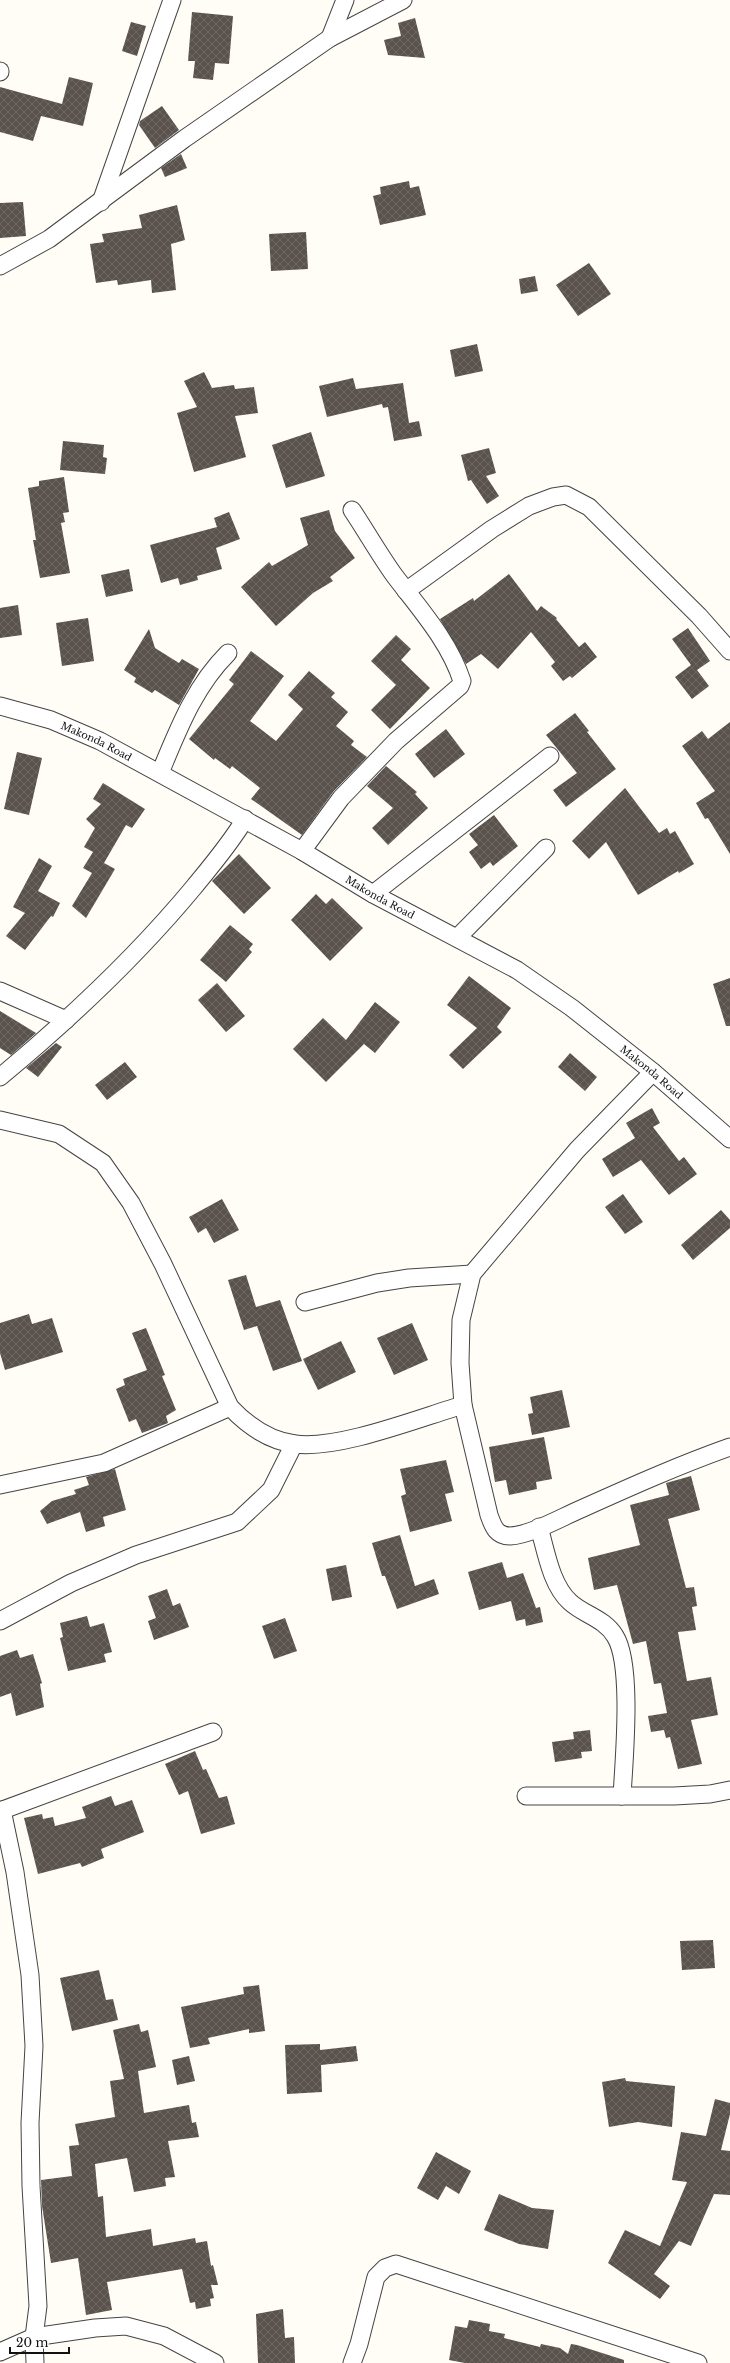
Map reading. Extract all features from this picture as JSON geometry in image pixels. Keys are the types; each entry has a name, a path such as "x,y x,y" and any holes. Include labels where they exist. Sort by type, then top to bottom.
{"street":[{"path":"101,202 172,0"},
{"path":"330,38 345,0"},
{"path":"0,266 49,239 101,202 184,139 330,38 402,0"},
{"path":"406,591 492,529 529,506 553,497 566,495 589,507 699,616 730,651"},
{"path":"302,850 341,798 385,752 460,686 462,681 452,657 439,634 406,591 352,510"},
{"path":"160,773 187,708 213,668 228,653"},
{"name":"Makonda Road","path":"0,706 51,720 100,742 302,850 373,894 517,970 572,1008 653,1072 730,1139"},
{"path":"373,894 550,756"},
{"path":"0,1077 66,1020 158,930 233,838 245,819"},
{"path":"457,938 546,848"},
{"path":"0,991 66,1020"},
{"path":"653,1072 577,1150 472,1274 461,1320 460,1363 463,1404 493,1528 502,1534 511,1536 539,1527 642,1482 730,1447"},
{"path":"0,1120 58,1134 103,1163 131,1203 163,1264 230,1407 248,1425 265,1434 294,1444 352,1438 463,1404"},
{"path":"305,1302 377,1283 409,1278 472,1274"},
{"path":"0,1485 104,1463 230,1407"},
{"path":"0,1622 70,1583 136,1555 237,1522 271,1490 294,1444"},
{"path":"539,1527 561,1592 582,1611 602,1621 616,1637 622,1660 625,1693 622,1796"},
{"path":"35,2363 34,2337 38,2306 31,2186 30,2123 34,2046 30,1983 15,1872 1,1811 213,1732"},
{"path":"526,1796 571,1798 674,1796 710,1794 730,1790"},
{"path":"352,2363 359,2344 376,2277 385,2268 396,2264 698,2363"},
{"path":"0,2352 34,2337 95,2328 126,2326 164,2336 215,2363"}],"building":[{"path":"192,12 233,16 229,64 215,63 213,80 193,78 195,61 188,61"},
{"path":"415,18 425,58 388,55 384,40 401,36 398,23"},
{"path":"131,22 146,26 137,56 122,51"},
{"path":"69,77 93,83 83,126 41,116 33,141 0,132 0,87 62,104"},
{"path":"162,106 179,130 155,148 139,125 140,121"},
{"path":"181,154 187,168 165,177 161,168"},
{"path":"409,181 410,188 419,186 426,215 380,225 373,196 381,194 380,187"},
{"path":"23,202 26,236 0,238 0,203"},
{"path":"177,205 185,240 171,244 176,290 152,293 151,280 118,285 117,280 96,283 90,244 104,242 102,234 142,228 139,215"},
{"path":"306,232 308,269 271,271 269,234"},
{"path":"589,263 611,294 578,316 556,285"},
{"path":"535,276 538,291 521,294 519,279"},
{"path":"477,344 483,371 455,377 450,350"},
{"path":"204,372 212,388 234,385 235,389 254,387 258,413 235,416 246,457 194,472 177,413 197,407 184,381"},
{"path":"353,378 356,389 403,383 409,423 419,421 422,436 394,441 388,407 383,408 382,404 327,417 319,386"},
{"path":"311,432 325,476 286,488 272,445"},
{"path":"63,441 104,445 103,457 107,458 105,474 60,470"},
{"path":"489,448 496,473 486,476 499,496 487,504 471,480 468,481 461,455"},
{"path":"64,477 69,512 63,513 65,522 61,523 70,573 40,578 33,540 36,540 28,488 39,486 39,481"},
{"path":"329,510 335,531 355,558 330,577 333,581 313,593 276,626 241,587 269,562 272,566 308,545 300,518"},
{"path":"229,512 240,539 216,548 222,569 197,576 198,580 180,585 178,578 161,583 150,545 217,527 214,518"},
{"path":"129,569 133,591 106,597 101,575"},
{"path":"509,574 537,611 541,606 557,618 556,619 579,647 585,642 597,657 572,678 570,676 563,681 551,666 555,662 531,632 498,669 481,654 466,664 440,619 473,598 474,601"},
{"path":"18,605 22,635 0,638 0,608"},
{"path":"88,618 94,661 62,666 56,623"},
{"path":"688,628 710,661 697,670 709,686 692,699 675,677 691,665 672,639"},
{"path":"149,629 155,648 179,663 182,659 199,669 179,705 155,690 152,693 134,682 136,678 124,670"},
{"path":"396,635 411,649 401,660 430,688 390,729 371,710 396,685 371,661"},
{"path":"251,651 284,676 250,721 276,741 303,709 288,695 309,671 335,693 331,697 348,712 336,726 354,741 351,745 367,757 333,792 302,835 251,799 260,788 232,766 230,769 215,758 214,760 189,739 234,684 229,680"},
{"path":"575,713 589,731 587,732 616,769 566,807 553,790 577,773 546,735"},
{"path":"730,722 730,854 708,818 705,819 696,803 715,791 682,746 702,731 708,739"},
{"path":"446,729 465,754 434,778 415,754"},
{"path":"17,752 42,758 29,815 4,809"},
{"path":"386,766 417,792 415,794 428,808 388,845 372,828 393,808 367,786"},
{"path":"103,783 145,809 132,828 126,825 104,863 115,869 86,918 72,906 92,873 83,868 93,852 84,847 95,828 86,819 101,804 93,799"},
{"path":"625,788 659,833 667,828 670,834 675,831 694,864 679,873 678,871 638,895 606,842 589,859 572,841"},
{"path":"494,815 518,846 493,866 490,862 481,869 469,852 478,845 469,834"},
{"path":"239,854 271,888 244,914 212,881"},
{"path":"39,858 52,866 38,891 60,903 53,917 51,916 25,950 6,936 25,913 13,907"},
{"path":"316,894 326,904 332,898 363,928 330,961 291,920"},
{"path":"230,925 253,944 249,949 252,952 226,982 200,960"},
{"path":"469,976 511,1008 497,1027 502,1032 463,1069 449,1055 477,1028 447,1005"},
{"path":"730,978 730,1026 726,1026 713,984"},
{"path":"217,983 245,1016 226,1032 198,1000"},
{"path":"375,1002 400,1022 375,1053 364,1044 326,1082 293,1049 323,1018 346,1040"},
{"path":"0,1011 36,1033 11,1055 0,1048"},
{"path":"56,1043 62,1047 38,1077 26,1068"},
{"path":"570,1053 597,1077 585,1091 558,1067"},
{"path":"125,1062 137,1077 107,1100 95,1085"},
{"path":"652,1108 660,1123 653,1127 679,1161 684,1157 697,1174 669,1195 641,1160 613,1177 602,1159 635,1138 626,1123"},
{"path":"623,1194 643,1222 625,1234 605,1207"},
{"path":"222,1199 239,1230 214,1243 206,1228 198,1233 189,1217"},
{"path":"721,1210 730,1220 730,1228 693,1260 681,1245"},
{"path":"246,1275 256,1307 280,1300 302,1361 273,1371 257,1326 244,1330 228,1280"},
{"path":"29,1314 32,1324 52,1318 63,1352 5,1370 0,1353 0,1323"},
{"path":"412,1323 428,1360 394,1375 377,1338"},
{"path":"146,1328 165,1375 162,1376 176,1410 166,1416 168,1423 142,1433 136,1419 129,1422 116,1389 125,1385 123,1379 147,1370 132,1333"},
{"path":"341,1341 356,1372 318,1390 303,1359"},
{"path":"562,1390 570,1427 532,1435 528,1414 533,1413 530,1397"},
{"path":"544,1437 552,1479 536,1482 537,1489 509,1495 506,1480 495,1482 489,1447"},
{"path":"446,1460 454,1492 445,1494 452,1521 410,1532 401,1496 406,1494 400,1469"},
{"path":"115,1469 126,1510 103,1517 105,1526 86,1532 80,1512 47,1524 40,1511 52,1501 76,1494 74,1490 89,1485 86,1477"},
{"path":"691,1476 700,1510 668,1519 686,1588 694,1587 697,1606 692,1607 696,1630 678,1632 687,1681 711,1677 718,1715 691,1720 702,1764 678,1769 670,1737 666,1738 664,1730 651,1732 648,1716 667,1713 661,1683 654,1684 646,1641 633,1644 617,1585 594,1590 588,1558 640,1545 630,1505 669,1495 666,1483"},
{"path":"400,1535 415,1586 434,1579 439,1594 397,1609 385,1576 382,1576 372,1543"},
{"path":"502,1562 507,1578 523,1573 536,1608 540,1607 543,1622 526,1626 525,1619 516,1621 511,1601 479,1610 468,1572"},
{"path":"346,1565 352,1597 332,1601 326,1569"},
{"path":"167,1589 173,1606 180,1603 189,1627 154,1640 148,1621 156,1618 148,1596"},
{"path":"87,1616 90,1627 104,1623 112,1652 104,1654 106,1662 68,1671 60,1638 63,1637 60,1623"},
{"path":"285,1618 297,1651 274,1659 262,1626"},
{"path":"17,1650 20,1658 33,1654 42,1683 40,1684 44,1707 16,1716 11,1693 0,1697 0,1656"},
{"path":"590,1730 592,1751 581,1752 582,1758 555,1762 552,1742 574,1739 573,1732"},
{"path":"195,1751 203,1770 206,1769 219,1798 227,1796 235,1824 201,1834 188,1791 179,1795 165,1764"},
{"path":"111,1796 115,1806 132,1800 144,1832 101,1849 104,1858 82,1867 80,1863 38,1874 24,1818 42,1814 43,1819 53,1817 55,1826 86,1818 82,1807"},
{"path":"713,1940 715,1968 682,1970 680,1941"},
{"path":"99,1970 106,2000 113,1999 118,2020 72,2031 60,1978"},
{"path":"259,1985 265,2031 249,2033 249,2029 208,2038 210,2044 190,2048 181,2007 244,1994 243,1987"},
{"path":"139,2024 141,2032 148,2030 156,2067 138,2071 144,2113 189,2105 192,2123 196,2122 199,2137 168,2141 175,2177 165,2178 166,2186 134,2192 127,2158 95,2164 98,2197 103,2196 106,2237 151,2229 153,2246 195,2238 196,2243 207,2241 211,2266 213,2265 218,2285 211,2285 214,2298 210,2299 211,2306 196,2309 195,2302 190,2303 182,2269 107,2282 112,2310 86,2315 78,2258 51,2263 42,2206 41,2180 72,2176 69,2146 79,2145 75,2124 115,2117 110,2081 124,2079 113,2030"},
{"path":"320,2044 320,2050 356,2046 358,2061 321,2065 322,2092 287,2094 285,2045"},
{"path":"189,2056 195,2081 177,2085 172,2060"},
{"path":"625,2078 626,2081 675,2086 672,2127 638,2122 609,2127 602,2082"},
{"path":"715,2099 730,2103 730,2114 721,2150 730,2151 730,2195 714,2194 691,2246 679,2241 654,2274 670,2286 660,2299 608,2263 625,2230 660,2246 687,2182 672,2180 681,2132 706,2136"},
{"path":"436,2152 471,2171 459,2194 446,2186 438,2200 417,2188"},
{"path":"499,2194 532,2208 554,2210 548,2249 519,2244 484,2230"},
{"path":"283,2309 285,2338 294,2337 295,2363 258,2363 256,2314"},
{"path":"469,2320 490,2324 489,2331 505,2334 504,2338 540,2347 541,2344 560,2348 568,2354 571,2344 577,2345 624,2360 624,2363 465,2363 449,2360 455,2326 467,2328"}]}
